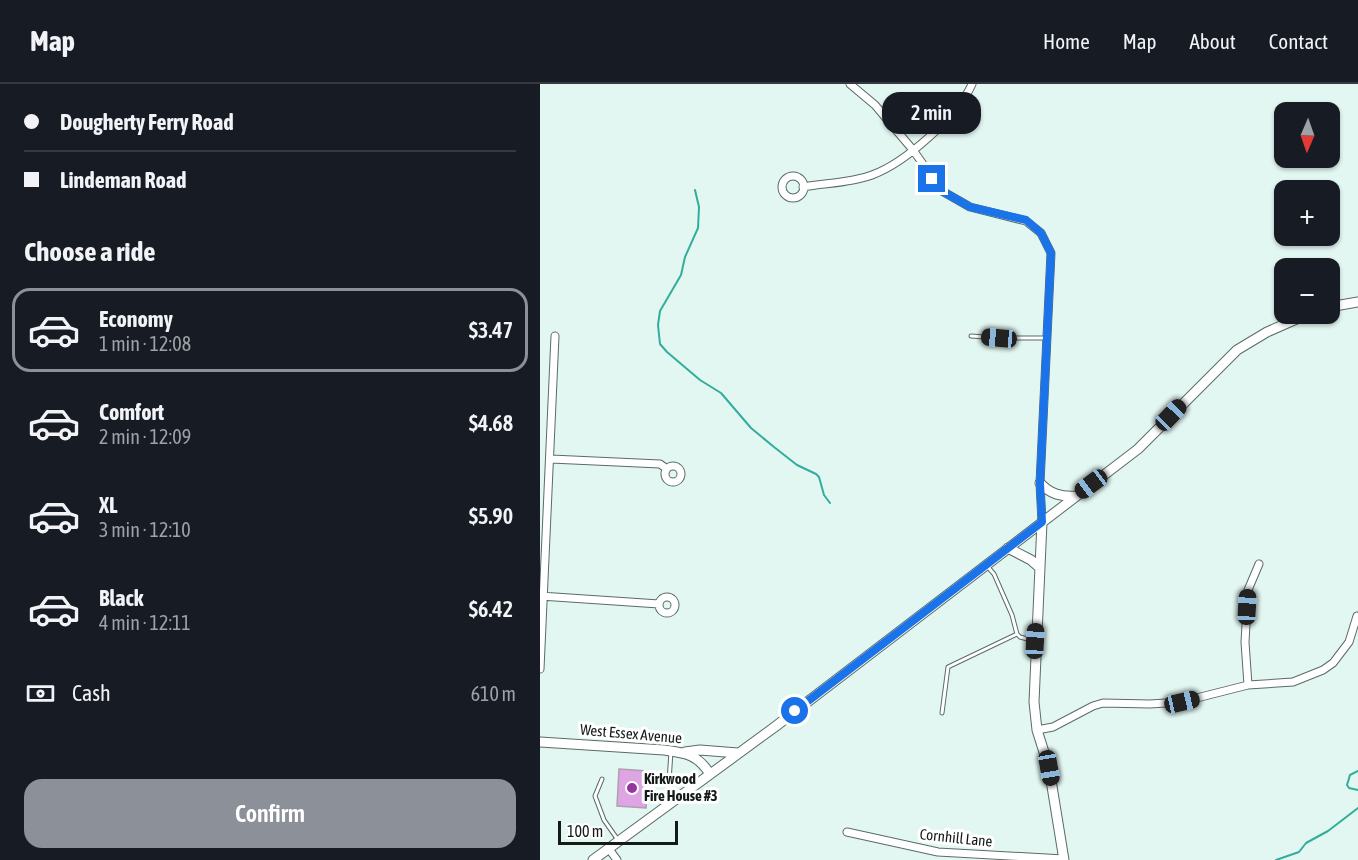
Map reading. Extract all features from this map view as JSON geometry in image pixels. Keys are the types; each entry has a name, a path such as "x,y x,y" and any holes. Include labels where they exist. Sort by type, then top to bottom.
{"main road":[{"path":"1340,305 1358,302"},
{"path":"593,860 738,753 1138,449 1237,350 1285,324"},
{"path":"1040,483 1047,491 1055,494 1076,496"},
{"path":"1042,522 1034,702 1037,730 1049,768 1064,859"},
{"path":"1008,548 1039,567"},
{"name":"West Essex Avenue","path":"540,742 683,753 696,758 710,774"},
{"path":"683,753 700,750 738,753"}],"street":[{"path":"850,84 874,105 913,150 942,191 970,207 1026,220 1041,233 1051,253 1040,483 1042,522"},
{"path":"803,187 872,176 913,150 950,119 961,105 972,84"},
{"path":"540,669 555,336"},
{"path":"551,459 660,464 667,469"},
{"path":"1248,685 1245,642 1248,590 1259,564"},
{"path":"542,596 659,604"},
{"path":"1037,730 1053,727 1103,703 1182,702 1248,685 1293,682 1323,670 1333,663 1349,642 1357,616"},
{"name":"Cornhill Lane","path":"847,832 938,852 1064,859"},
{"path":"609,849 616,860"}],"lane":[{"path":"971,336 1046,338"},
{"path":"986,565 994,574 1012,615 1017,634 1035,641"},
{"path":"942,713 948,667 1017,634"},
{"path":"671,751 669,782 676,799"},
{"path":"602,779 596,791 598,808 619,841"}],"building":[{"name":"Kirkwood Fire House #3","path":"619,769 648,771 646,808 617,806"}],"waterway":[{"path":"695,190 699,207 698,228 685,257 681,275 660,311 658,325 660,344 700,380 721,393 751,428 797,465 816,474 824,495 830,503"},
{"path":"1358,771 1350,775 1347,785 1349,788 1358,790"},
{"path":"1276,860 1299,852 1306,843 1328,831 1358,808"}],"place":[{"name":"Kirkwood Fire House #3","path":"632,788"}],"route":[{"path":"795,711 1042,522 1040,483 1051,253 1041,233 1026,220 970,207 942,191 932,179"}]}
